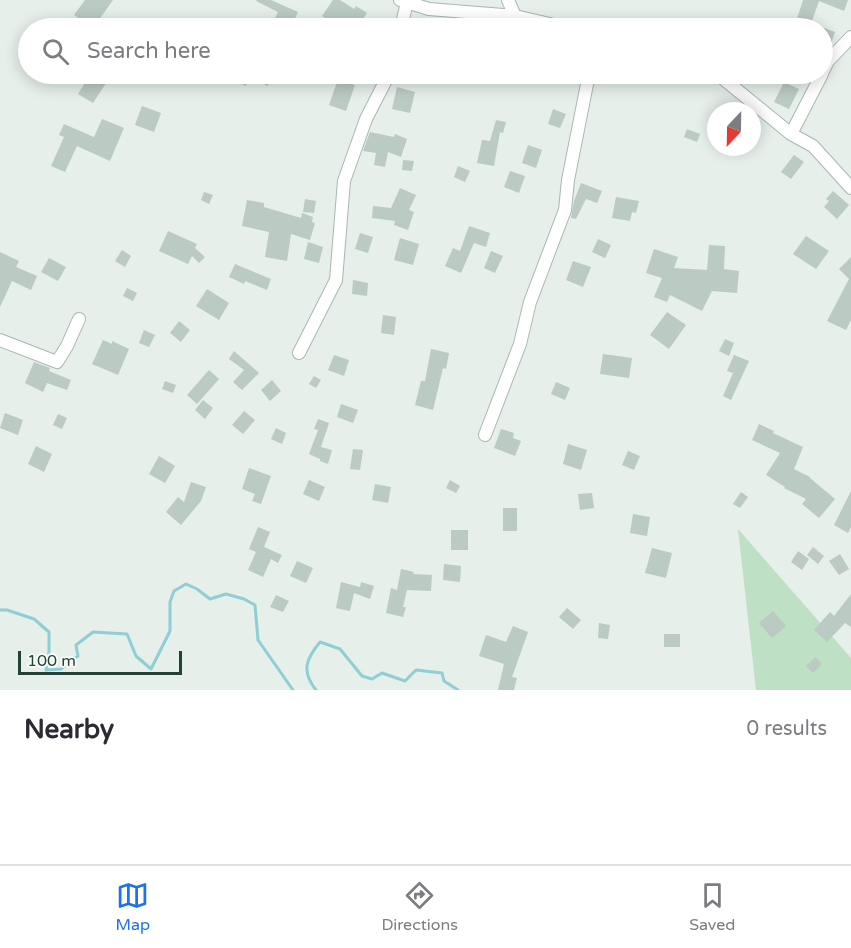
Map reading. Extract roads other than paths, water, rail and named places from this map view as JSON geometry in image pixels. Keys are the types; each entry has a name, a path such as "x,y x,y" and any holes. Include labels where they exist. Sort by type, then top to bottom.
{"street":[{"path":"508,0 515,16"},
{"path":"402,18 403,1 429,9 524,18"},
{"path":"833,56 851,37"},
{"path":"299,353 336,280 344,181 366,118 384,84"},
{"path":"485,435 520,344 530,302 565,210 568,180 587,84"},
{"path":"730,84 791,134 813,146 851,188"},
{"path":"791,134 815,84"},
{"path":"0,340 57,362 79,319"}],"waterway":[{"path":"0,610 34,619 49,632 46,670 61,669 78,656 76,645 93,632 127,634 136,656 151,669 170,631 170,602 174,591 186,584 210,599 226,594 255,605 258,640 293,690"},
{"path":"316,690 308,677 307,665 311,654 320,642 340,649 362,676 372,679 382,673 405,681 416,670 442,673 444,681 458,690"}]}
